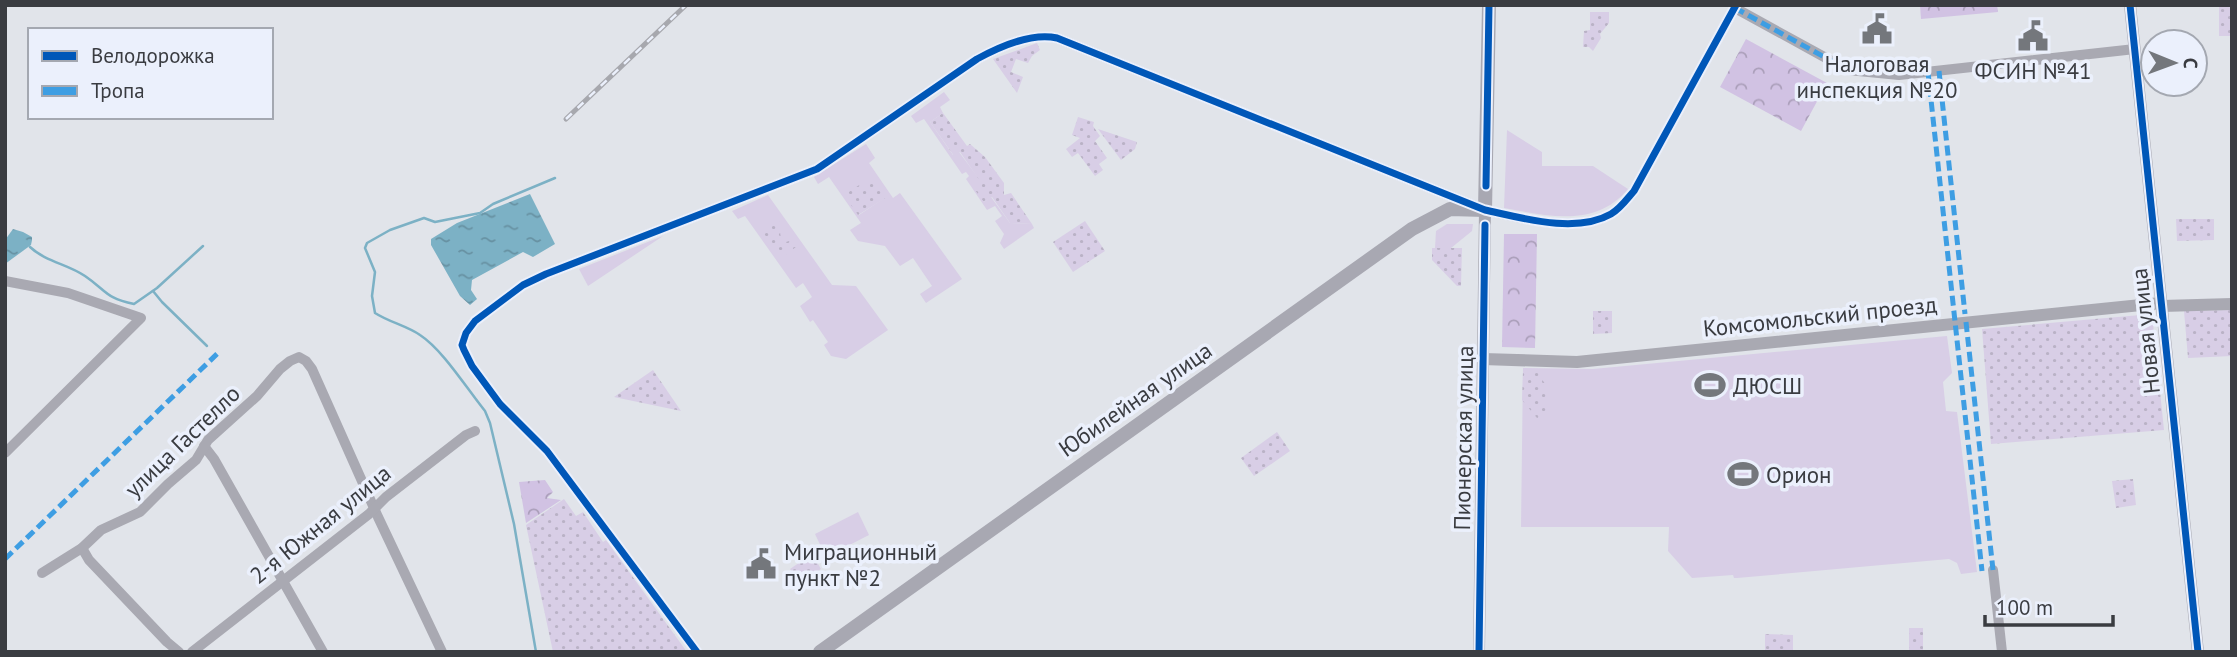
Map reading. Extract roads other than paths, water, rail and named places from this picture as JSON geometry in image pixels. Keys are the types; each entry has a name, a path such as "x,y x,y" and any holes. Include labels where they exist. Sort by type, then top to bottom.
{"main road":[{"name":"Пионерская улица","path":"1485,210 1489,5"},
{"name":"Юбилейная улица","path":"820,652 1450,202 1485,210"}],"street":[{"name":"Новая улица","path":"2130,5 2199,652"},
{"path":"1485,210 1565,223 1599,219 1616,211 1634,191 1735,6 1837,64"},
{"path":"697,652 547,451 500,404 472,366 464,350 462,345 469,328 489,309 523,285 817,169 977,59 1004,47 1043,36 1057,38 1450,202"},
{"path":"1849,70 1899,75 2135,49"},
{"name":"Пионерская улица","path":"1479,652 1485,210"},
{"path":"5,281 68,293 141,318 5,453"},
{"name":"Комсомольский проезд","path":"1483,359 1577,362 2162,304 2232,304"},
{"name":"улица Гастелло","path":"42,573 82,548 101,530 140,512 196,460 208,440 257,396 280,369 299,357 308,363 374,509"},
{"name":"2-я Южная улица","path":"192,652 466,435 475,431"},
{"path":"204,446 214,459 323,652"},
{"path":"374,509 442,652"},
{"path":"82,548 89,561 179,652"},
{"path":"1993,570 2002,652"},
{"path":"158,652 167,642"}],"water":[{"path":"530,194 555,244 533,257 523,252 472,280 471,290 477,299 470,305 460,296 431,245 431,239 457,223"},
{"path":"13,229 32,237 31,245 5,264 5,240"}],"waterway":[{"path":"536,652 514,524 485,411 429,342 415,332 375,313 372,296 375,272 365,248 367,243 390,230 424,218 435,222 480,213 493,204 555,178"},
{"path":"30,247 78,272 112,296 134,304 157,288 203,246"},
{"path":"153,291 207,346"}],"railway":[{"path":"566,119 686,5"}],"place":[{"name":"Налоговая инспекция №20","path":"1877,29"},
{"name":"ФСИН №41","path":"2033,36"},
{"name":"ДЮСШ","path":"1710,385"},
{"name":"Орион","path":"1743,474"},
{"name":"Миграционный пункт №2","path":"761,564"}]}
